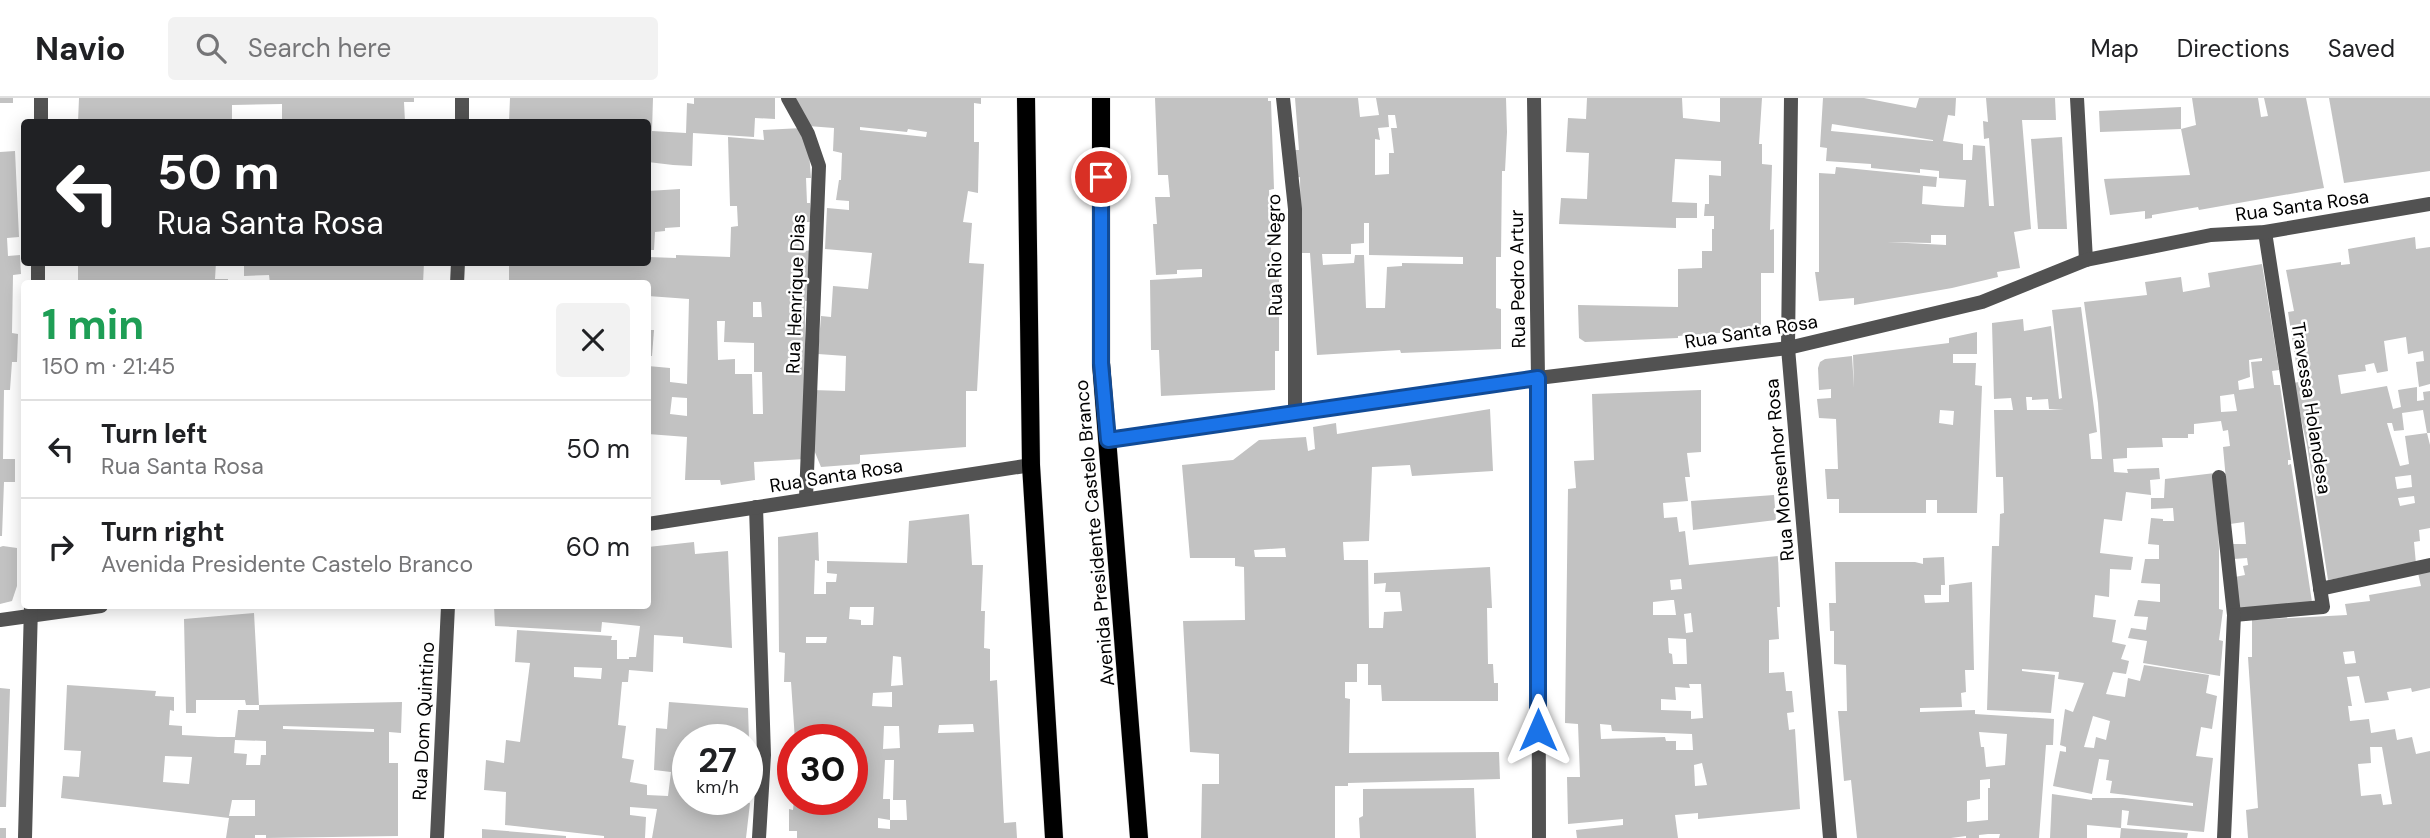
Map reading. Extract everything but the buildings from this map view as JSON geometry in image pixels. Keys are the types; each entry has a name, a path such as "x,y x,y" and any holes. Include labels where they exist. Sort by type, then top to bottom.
{"main road":[{"path":"1026,98 1031,465 1054,838"},
{"name":"Avenida Presidente Castelo Branco","path":"1101,98 1101,363 1139,838"}],"street":[{"path":"41,98 41,119"},
{"path":"462,98 462,119"},
{"name":"Rua Henrique Dias","path":"788,98 808,134 819,166 806,498"},
{"name":"Rua Rio Negro","path":"1283,98 1295,209 1295,412"},
{"name":"Rua Pedro Artur","path":"1534,98 1538,378 1539,838"},
{"name":"Rua Monsenhor Rosa","path":"1791,98 1788,348 1830,838"},
{"path":"2077,98 2086,260"},
{"name":"Rua Santa Rosa","path":"1108,440 1538,378 1788,348 1982,302 2086,260 2211,235 2265,232 2430,204"},
{"name":"Travessa Holandesa","path":"2265,232 2320,589"},
{"name":"Rua Santa Rosa","path":"651,524 1031,465"},
{"path":"2219,477 2234,615 2224,838"},
{"path":"755,507 764,755 759,838"},
{"path":"2234,615 2323,607 2320,589 2430,565"},
{"path":"0,620 31,611 59,609"},
{"name":"Rua Dom Quintino","path":"437,838 448,609"},
{"path":"25,838 31,611"}],"route":[{"path":"1101,177 1101,363 1108,440 1538,378 1538,730"}]}
